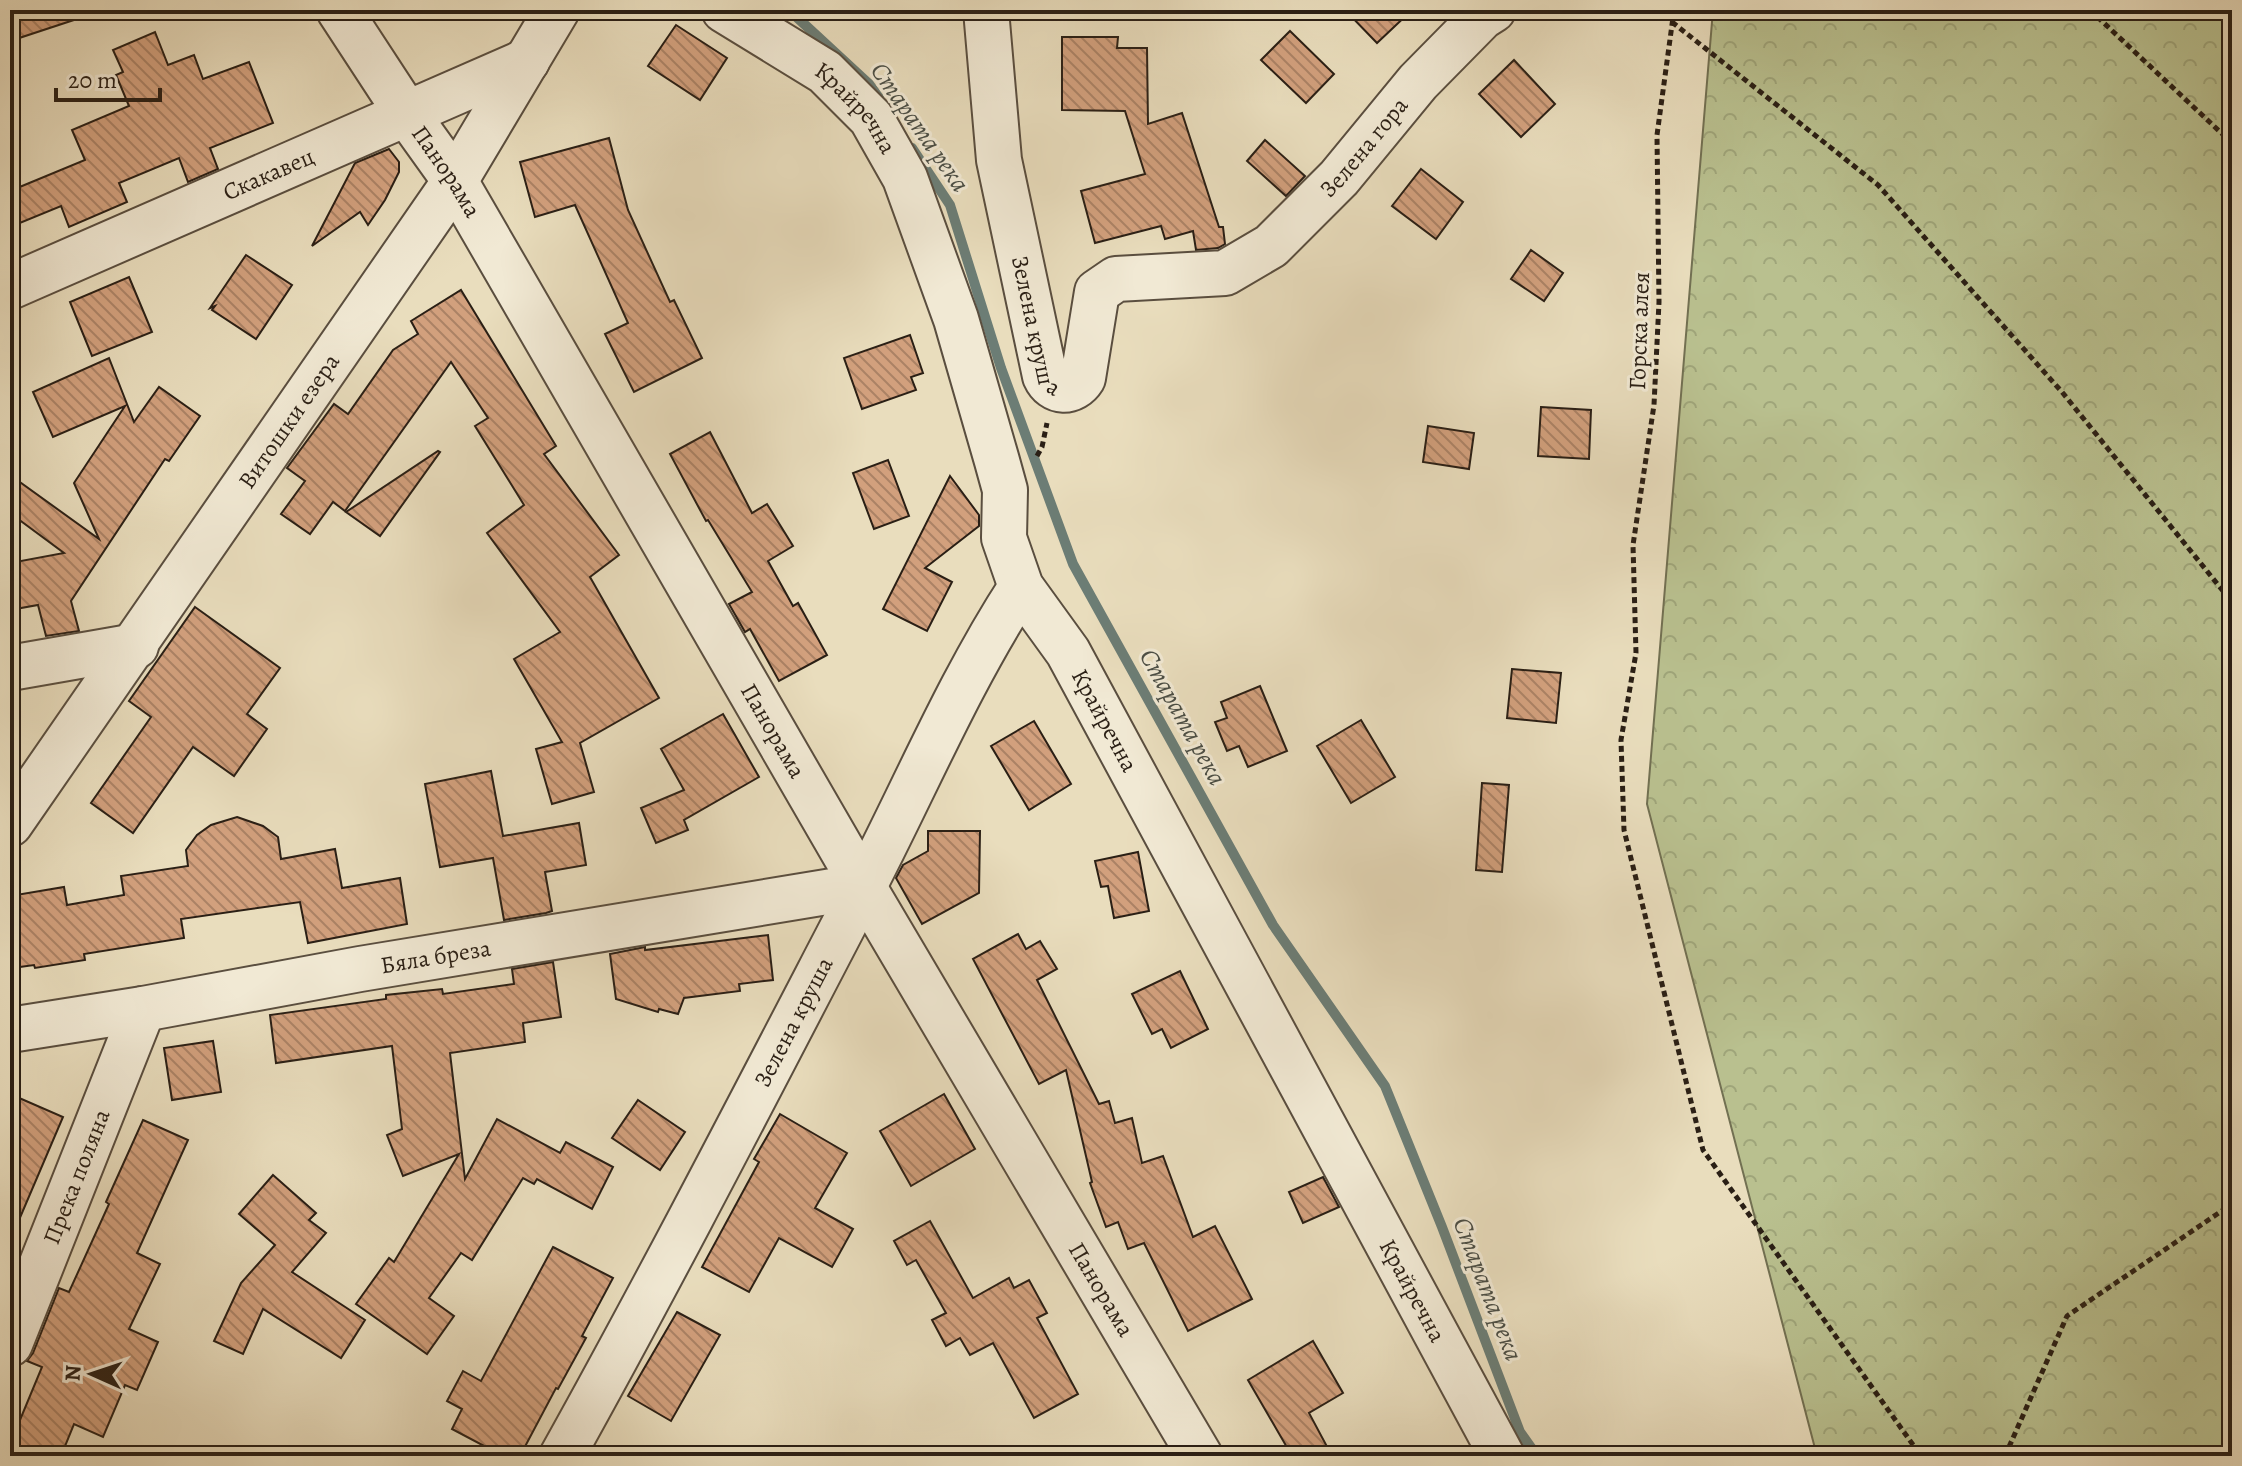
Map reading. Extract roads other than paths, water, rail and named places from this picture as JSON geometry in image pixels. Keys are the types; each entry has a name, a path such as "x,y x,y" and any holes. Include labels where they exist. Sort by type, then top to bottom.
{"street":[{"name":"Панорама","path":"339,10 455,181 863,886 1200,1456"},
{"name":"Витошки езера","path":"10,824 455,181 557,10"},
{"name":"Крайречна","path":"724,10 825,72 871,118 905,178 956,319 1005,490 1004,538 1021,587 1068,652 1502,1456"},
{"name":"Зелена круша","path":"986,10 999,160 1045,376 1054,387 1074,389 1083,378 1097,292 1116,279 1225,273"},
{"name":"Зелена гора","path":"1225,273 1271,246 1339,178 1418,82 1482,17 1493,10"},
{"name":"Скакавец","path":"10,287 527,61"},
{"name":"Зелена круша","path":"562,1456 863,886 994,628 1021,587"},
{"path":"10,668 136,646"},
{"name":"Бяла бреза","path":"10,1030 863,886"},
{"name":"Прека поляна","path":"10,1344 143,1009"}],"waterway":[{"name":"Старата река","path":"789,10 869,84 879,98"},
{"name":"Старата река","path":"912,148 950,205 1001,368 1073,564 1273,925 1385,1086 1520,1432 1537,1456"}]}
